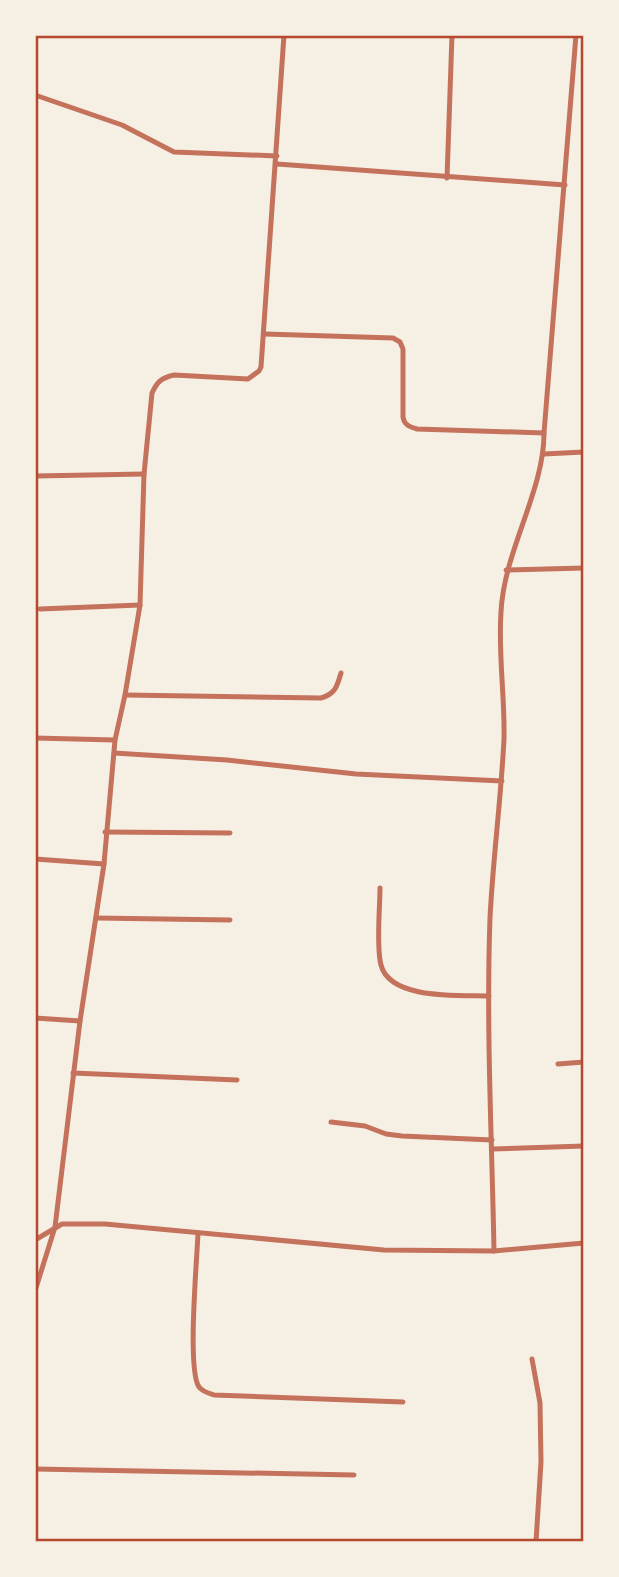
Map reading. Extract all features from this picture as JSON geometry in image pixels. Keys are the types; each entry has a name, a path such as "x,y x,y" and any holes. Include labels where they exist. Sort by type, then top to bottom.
{"street":[{"path":"35,1291 55,1227 80,1021 104,864 115,740 140,605 144,474 152,393 163,377 174,375 248,379 261,367 284,35"},
{"path":"447,178 452,35"},
{"path":"494,1251 489,996 490,919 504,734 500,612 506,570 544,454 576,35"},
{"path":"35,95 122,125 174,152 277,156"},
{"path":"277,164 565,185"},
{"path":"265,334 394,338 400,342 403,349 404,422 408,426 417,429 544,433"},
{"path":"544,454 584,452"},
{"path":"35,476 144,474"},
{"path":"506,570 584,568"},
{"path":"40,609 140,605"},
{"path":"125,695 321,698 332,695 341,673"},
{"path":"35,738 115,740"},
{"path":"114,753 227,760 356,774 502,781"},
{"path":"105,832 230,833"},
{"path":"35,859 104,864"},
{"path":"380,888 380,963 391,982 416,991 489,996"},
{"path":"96,918 230,920"},
{"path":"35,1018 80,1021"},
{"path":"558,1063 584,1062"},
{"path":"73,1073 237,1080"},
{"path":"331,1122 365,1126 386,1134 492,1140"},
{"path":"492,1149 584,1146"},
{"path":"35,1240 62,1224 105,1224 384,1250 494,1251 584,1243"},
{"path":"198,1233 194,1365 200,1387 205,1392 214,1395 403,1402"},
{"path":"532,1359 540,1403 541,1438 536,1542"},
{"path":"35,1469 354,1475"}]}
